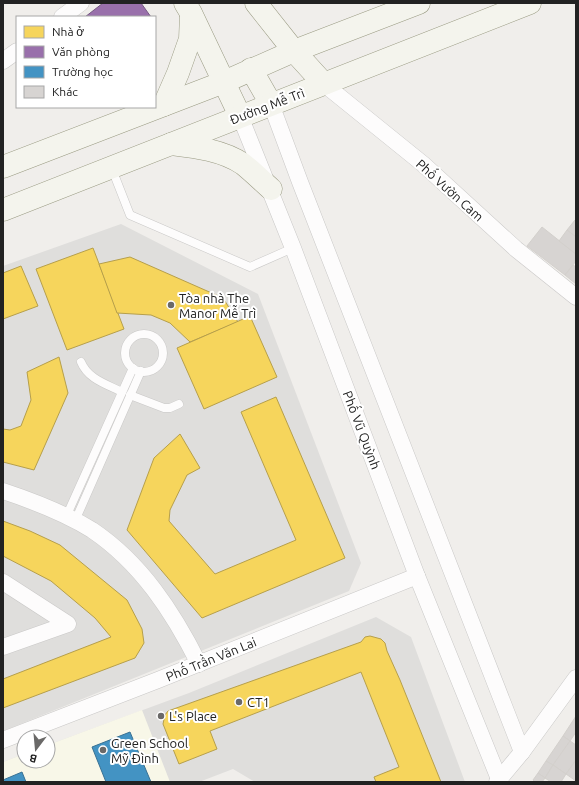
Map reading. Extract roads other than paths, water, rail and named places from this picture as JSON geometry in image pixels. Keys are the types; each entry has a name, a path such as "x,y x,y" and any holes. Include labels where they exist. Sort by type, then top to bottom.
{"main road":[{"path":"256,3 294,51 324,84"},
{"path":"3,167 224,82 294,51 419,3"},
{"name":"Đường Mễ Trì","path":"3,210 530,3"},
{"path":"164,105 178,73 190,39 188,8"},
{"name":"Phố Vũ Quỳnh","path":"188,8 240,116"},
{"path":"251,69 271,104"},
{"path":"170,144 208,150 230,157 242,164 271,189"}],"street":[{"path":"63,16 81,3"},
{"path":"3,61 16,52"},
{"name":"Phố Vườn Cam","path":"324,84 423,164 516,248 576,297"},
{"path":"271,104 522,752"},
{"name":"Phố Vũ Quỳnh","path":"240,116 271,189 417,576 498,780"},
{"path":"3,491 71,519 91,530 135,566 167,607 182,631 199,664"},
{"name":"Phố Trần Văn Lai","path":"3,740 199,664 417,576"},
{"path":"3,582 68,624 3,647"},
{"path":"498,780 522,752 576,678"}],"lane":[{"path":"111,167 130,215 250,267 293,248"},
{"path":"138,335 151,335 156,338 163,349 161,361 153,370 137,369 127,360 126,348 128,342 138,335"},
{"path":"81,362 84,369 90,376 122,392"},
{"path":"71,519 122,392 137,369"},
{"path":"71,519 130,396 137,369"},
{"path":"130,396 164,408 170,408 179,404"}],"place":[{"name":"Tòa nhà The Manor Mễ Trì","path":"171,305"},
{"name":"CT1","path":"239,702"},
{"name":"L's Place","path":"161,716"},
{"name":"Green School Mỹ Đình","path":"103,750"}]}
